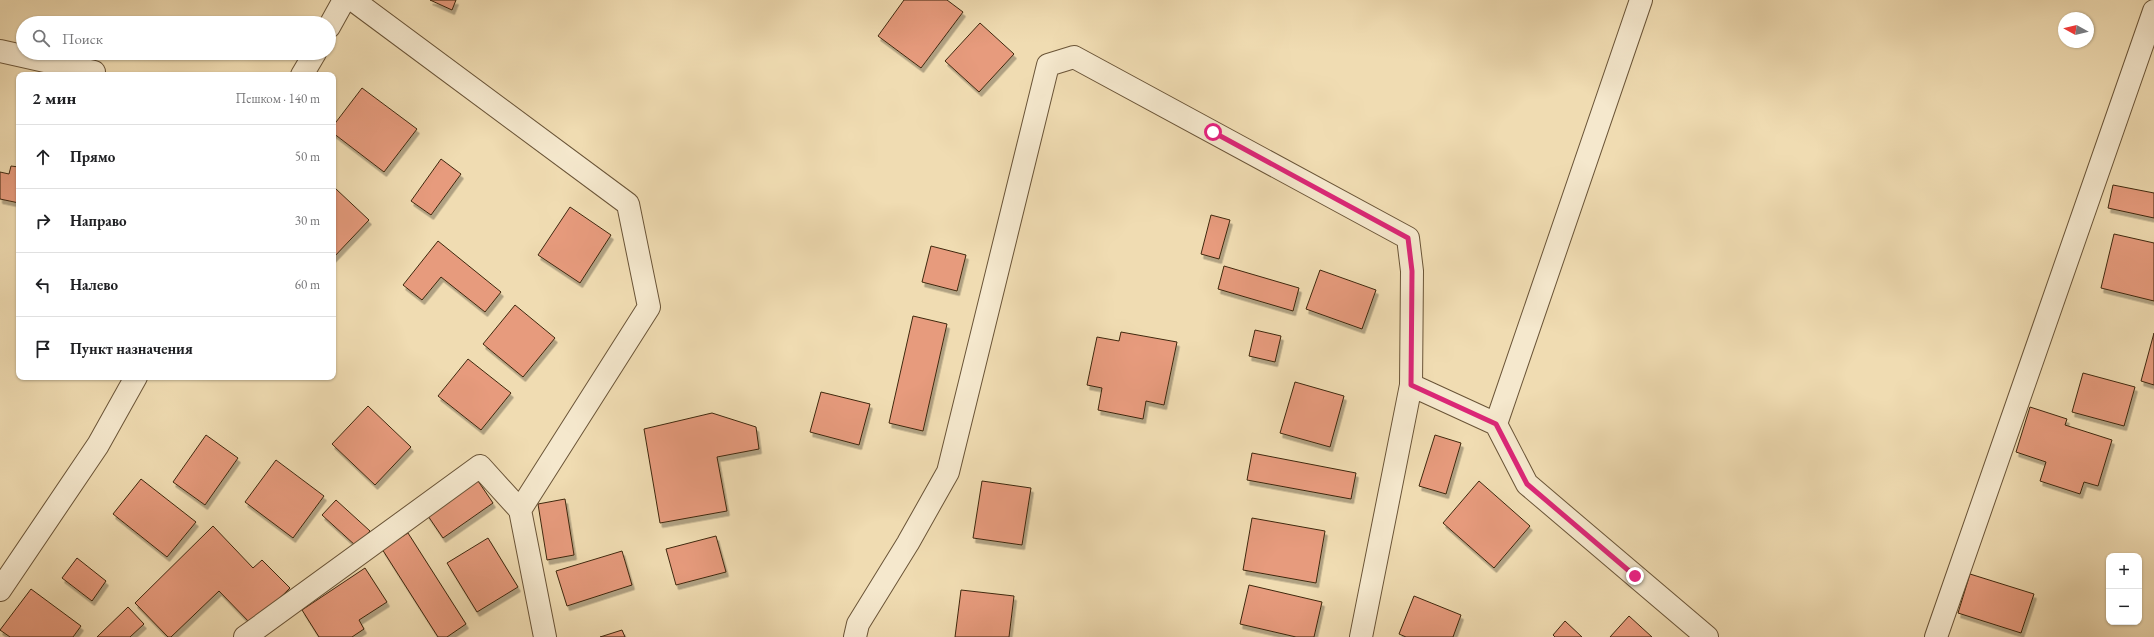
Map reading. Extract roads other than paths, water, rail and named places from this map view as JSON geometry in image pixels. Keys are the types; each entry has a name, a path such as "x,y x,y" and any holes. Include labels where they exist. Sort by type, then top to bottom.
{"street":[{"path":"335,16 344,0"},
{"path":"353,0 628,204 649,307 520,510"},
{"path":"1496,424 1641,0"},
{"path":"1936,637 2154,11"},
{"path":"0,51 16,55"},
{"path":"855,637 858,624 908,543 948,472 1048,65 1074,57 1408,238 1412,271 1411,385 1361,637"},
{"path":"40,60 94,72"},
{"path":"304,72 310,60"},
{"path":"0,590 98,445 134,380"},
{"path":"1411,385 1496,424 1527,484 1707,637"},
{"path":"245,637 480,466 520,510 545,637"}]}
